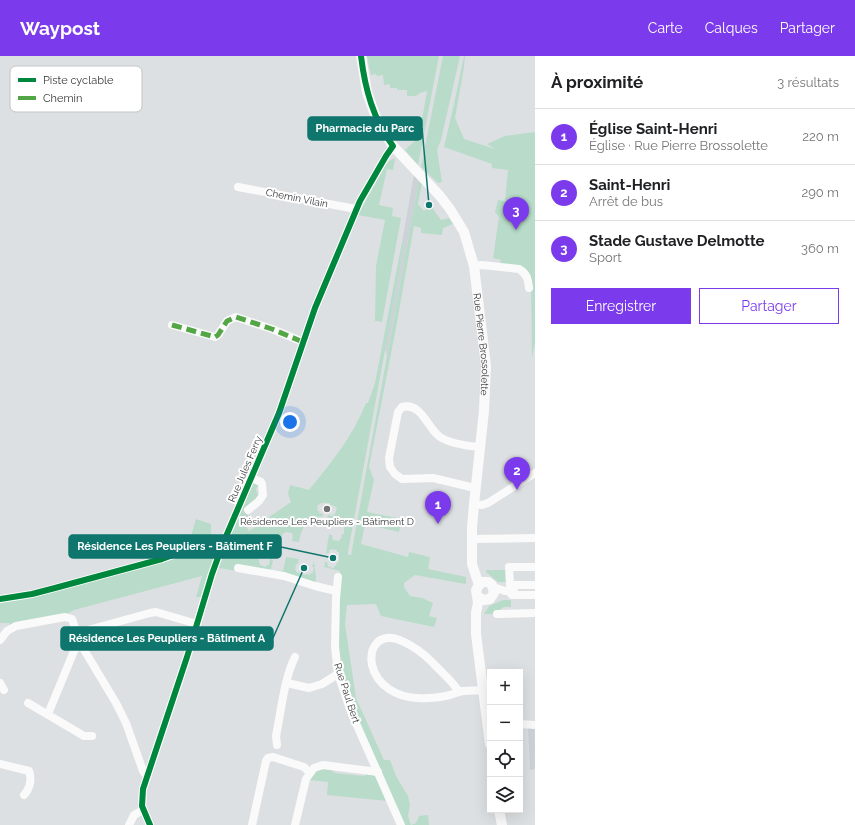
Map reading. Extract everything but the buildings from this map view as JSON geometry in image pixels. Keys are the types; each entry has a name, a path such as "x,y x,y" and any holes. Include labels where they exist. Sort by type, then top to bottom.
{"main road":[{"name":"Rue Pierre Brossolette","path":"361,56 365,85 381,128 394,146 450,209 464,232 474,266 486,366 486,392 475,488 472,564 486,591"},
{"path":"486,591 478,604 476,613 476,634 487,714"},
{"path":"500,813 502,825"}],"street":[{"name":"Rue Jules Ferry","path":"143,810 142,792 215,564 279,413 324,286 356,210 371,182 394,146"},
{"name":"Chemin Vilain","path":"238,187 356,210"},
{"path":"474,266 482,265 519,269 524,272 528,278 529,288"},
{"path":"172,325 214,337 218,335 226,321 236,318 303,342"},
{"path":"475,488 433,478 402,479 395,474 390,467 389,458 398,412 402,407 410,406 420,412 433,430 442,438 480,447"},
{"path":"474,504 482,505 488,503 535,473"},
{"path":"248,510 259,501 263,495 261,482 252,478"},
{"path":"472,539 535,538"},
{"path":"535,567 509,567 508,589 512,595 535,595"},
{"path":"238,568 284,576 336,591"},
{"name":"Rue Paul Bert","path":"338,577 336,591 335,646 338,674 351,712 401,825"},
{"path":"486,591 535,585"},
{"path":"508,589 535,590"},
{"path":"77,634 156,612 197,624"},
{"path":"497,614 535,613"},
{"path":"0,640 7,631 16,626 65,617 72,619 80,643 119,708 143,771 147,776"},
{"path":"459,692 430,660 408,643 398,639 389,638 380,640 374,646 371,659 375,673 383,685 392,692 417,698 436,698 459,692 483,690"},
{"path":"48,714 74,651 80,643"},
{"path":"277,745 276,736 291,666 295,658"},
{"path":"287,683 309,688 322,684 338,674"},
{"path":"28,703 84,736 92,736"},
{"path":"523,724 535,725"},
{"path":"252,825 266,761 268,758 273,757 304,767 310,772"},
{"path":"0,764 29,771 31,776 28,790 24,795"},
{"path":"295,825 306,779 314,768 323,765 378,772"},
{"path":"129,825 135,814 143,810 150,825"}],"shaded area":[{"path":"414,175 419,179 387,355 385,349 404,243 402,242"},
{"path":"535,727 535,769 530,770 528,728"}],"green space":[{"path":"367,56 439,56 418,165 405,150 417,139 427,91 416,96 407,96 407,90 390,88 390,84 384,85 383,75 371,75"},
{"path":"443,56 460,56 441,140 437,150 442,182 438,183 421,167"},
{"path":"464,56 464,67 455,118 464,139 495,149 487,144 505,136 535,132 535,343 532,359 531,276 525,268 500,264 501,260 493,258 499,217 495,212 498,200 505,201 508,170 492,168 492,164 444,147"},
{"path":"395,159 393,170 387,169 379,205 393,208 392,216 401,218 382,322 375,321 376,266 385,220 358,215 384,168 389,161"},
{"path":"419,179 422,183 418,204 424,211 431,206 441,220 449,218 453,224 443,228 442,235 421,233 421,228 414,226 369,467 374,480 367,512 402,519 399,532 365,524 361,544 408,557 409,552 430,557 428,569 466,577 466,584 415,575 404,583 404,587 410,596 422,598 433,603 429,616 437,618 434,627 381,616 376,604 347,605 345,624 356,698 384,760 390,760 396,776 408,796 410,805 408,816 411,825 403,825 353,711 339,666 337,603 340,571 324,567 325,562 327,562 328,567 334,568 337,562 339,562 339,552 337,552 337,550 331,549 329,550 329,553 326,553 329,534 332,535 333,540 339,541 342,534 344,534 343,522 336,521 334,526 330,526 331,523 326,523 328,515 333,516 337,508 330,505 330,503 318,504 317,511 323,514 323,516 312,519 306,524 303,528 299,542 292,541 292,533 286,532 283,533 281,538 281,552 274,550 273,557 270,556 270,548 264,547 259,553 260,565 266,567 269,565 270,559 273,560 271,570 283,571 286,557 299,559 295,570 296,572 305,575 310,575 313,573 314,567 312,567 314,561 316,577 315,584 219,568 228,542 253,483 259,486 256,488 257,494 260,495 246,512 248,516 242,520 249,531 291,502 288,494 290,485 309,490 355,427 366,403 368,403 375,383 402,242 404,243 397,285 348,552 348,555 351,555"},
{"path":"196,519 211,524 211,545 216,546 217,549 201,597 196,597 202,576 74,610 67,614 10,626 9,623 0,623 0,600 32,595 188,551"},
{"path":"486,570 506,570 508,582 498,582 486,572"},
{"path":"503,600 511,600 511,607 504,607 494,614 484,614 489,606"},
{"path":"323,769 331,770 335,773 364,776 367,774 375,775 387,801 327,795 328,782 309,780 315,771"},
{"path":"428,815 429,825 411,825 416,823 419,816"}],"marked path":[{"path":"172,325 215,337 227,321 236,317 272,329 303,342"}],"cycle path":[{"path":"150,825 142,806 143,789 187,657 212,574 224,541 279,413 315,308 360,201 393,146 380,125 371,103 361,56"},
{"path":"0,599 32,594 162,559 212,541 224,541"}],"place":[{"name":"Pharmacie du Parc","path":"429,205"},
{"name":"Stade Gustave Delmotte","path":"516,230"},
{"name":"Saint-Henri","path":"517,490"},
{"name":"Résidence Les Peupliers - Bâtiment D","path":"327,509"},
{"name":"Église Saint-Henri","path":"438,524"},
{"name":"Résidence Les Peupliers - Bâtiment F","path":"333,558"},
{"name":"Résidence Les Peupliers - Bâtiment A","path":"304,568"}]}
